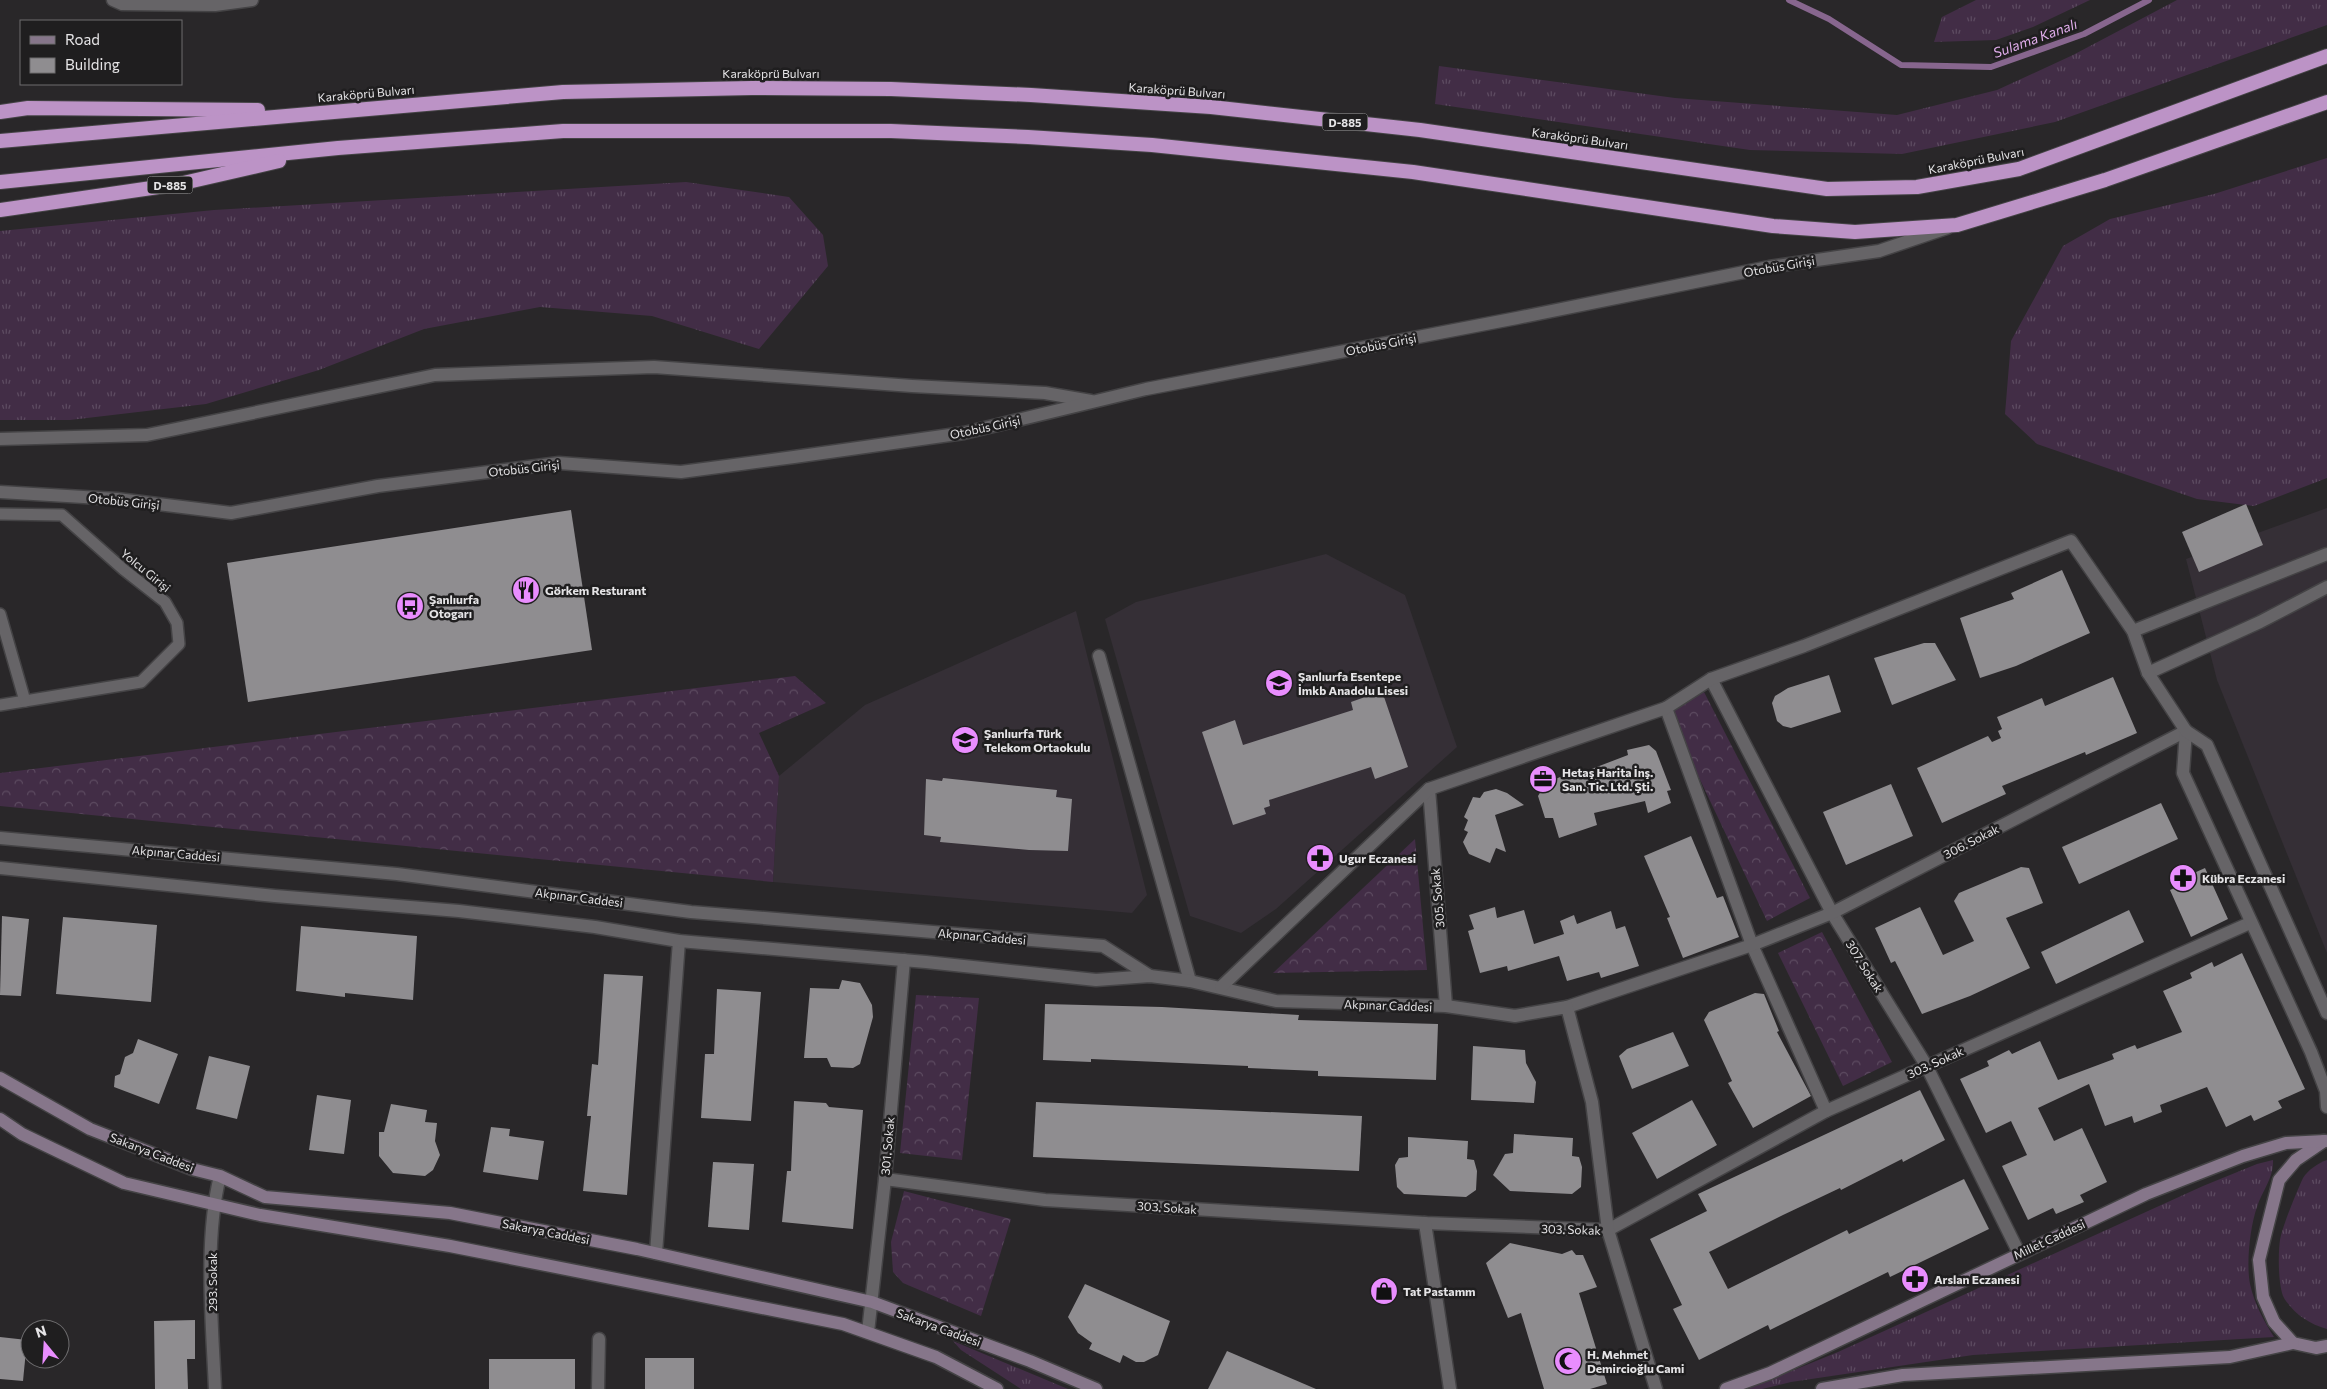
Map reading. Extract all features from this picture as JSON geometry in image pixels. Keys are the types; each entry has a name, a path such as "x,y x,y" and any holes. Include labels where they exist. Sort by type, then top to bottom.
{"highway":[{"name":"Karaköprü Bulvarı","path":"0,141 593,91 752,88 891,89 1031,95 1211,107 1420,130 1827,189 1908,187 2019,169 2327,56"},
{"name":"D-885","path":"0,210 179,184 338,148 564,131 881,131 1028,137 1152,145 1413,172 1773,226 1855,232 1957,225 2106,180 2327,102"},
{"name":"D-885","path":"0,112 28,108 339,111"},
{"path":"0,182 338,148"}],"main road":[{"name":"Sakarya Caddesi","path":"0,1078 90,1128 192,1169 220,1176 265,1197 450,1213 656,1253 872,1302 1030,1361 1096,1389"},
{"path":"0,1119 22,1134 124,1184 260,1215 469,1250 843,1324 936,1357 997,1389"},
{"name":"Millet Caddesi","path":"1726,1389 1770,1372 2146,1194 2243,1156 2286,1143 2326,1138"},
{"path":"2293,1343 2274,1322 2262,1297 2259,1260 2280,1180 2296,1160 2326,1138"},
{"path":"1822,1389 1903,1374 2230,1357 2293,1343 2316,1348 2327,1346"}],"street":[{"path":"113,0 122,4 215,4 252,0"},
{"name":"Otobüs Girişi","path":"0,492 116,499 231,513 378,486 559,463 681,472 964,433 1146,389 1517,318 1769,267 1879,251 1957,225"},
{"path":"0,439 147,435 436,375 654,367 912,386 1045,393 1096,402"},
{"path":"1221,987 1429,790 1666,708 1711,679 1804,646 2072,541 2133,631 2148,673 2186,731 2207,745 2327,1013"},
{"path":"2133,631 2327,554"},
{"path":"2148,673 2260,622 2327,587"},
{"path":"1099,656 1190,980"},
{"name":"307. Sokak","path":"1711,679 1832,913 1926,1066 2019,1253"},
{"path":"1666,708 1752,945 1826,1111"},
{"path":"2186,731 2183,773 2250,924 2310,1052 2326,1091 2327,1107"},
{"name":"306. Sokak","path":"1567,1007 1752,945 1832,913 2186,731"},
{"name":"305. Sokak","path":"1429,790 1446,1006"},
{"name":"Akpınar Caddesi","path":"0,838 397,874 692,912 1102,946 1150,976"},
{"name":"Akpınar Caddesi","path":"0,868 265,895 459,910 595,927 679,941 904,960 1096,980 1150,976 1190,980 1276,1001 1446,1006 1515,1016 1567,1007"},
{"name":"303. Sokak","path":"885,1178 1045,1200 1425,1223 1608,1230 1826,1111 2250,924"},
{"path":"656,1253 679,941"},
{"name":"301. Sokak","path":"868,1332 885,1178 904,960"},
{"path":"1567,1007 1592,1102 1608,1230 1656,1389"},
{"name":"293. Sokak","path":"215,1389 212,1297 213,1204 220,1176"},
{"path":"1425,1223 1450,1389"},
{"path":"598,1389 599,1339"}],"lane":[{"name":"Yolcu Girişi","path":"0,514 62,515 123,569 165,602 177,623 179,644 141,682 0,705"},
{"path":"0,614 25,701"}],"shaded area":[{"path":"2327,508 2327,953 2217,680 2186,559"},
{"name":"Şanlıurfa Esentepe İmkb Anadolu Lisesi","path":"1326,554 1405,595 1457,747 1276,909 1241,933 1190,916 1105,619 1136,602"},
{"name":"Şanlıurfa Türk Telekom Ortaokulu","path":"1076,611 1147,895 1132,913 773,882 779,776 865,705"}],"green space":[{"path":"1976,0 2090,0 2033,27 1996,40 1934,42 1942,17"},
{"path":"2177,0 2327,0 2327,25 2055,122 1902,154 1750,150 1435,104 1439,66 1675,98 1897,115 1997,90 2073,55"},
{"path":"2327,158 2327,478 2254,506 2197,499 2037,444 2005,414 2011,341 2063,246 2110,219 2214,194"},
{"path":"686,182 789,197 823,235 828,266 759,349 652,316 540,307 424,329 319,370 206,404 70,420 0,420 0,231 214,210"},
{"path":"795,676 826,703 759,733 779,776 773,882 0,806 0,773"},
{"path":"1704,692 1810,898 1767,921 1666,708"},
{"path":"1415,839 1427,970 1273,973"},
{"path":"1822,932 1892,1062 1843,1086 1778,953"},
{"path":"916,995 979,998 962,1160 900,1153"},
{"path":"2273,1160 2272,1173 2259,1201 2252,1225 2248,1266 2254,1298 2274,1337 1973,1355 1791,1382 1762,1389 1747,1389 1838,1352 2203,1186 2257,1164"},
{"path":"2327,1160 2327,1329 2303,1318 2292,1309 2284,1298 2280,1278 2279,1246 2281,1234 2303,1178 2314,1167"},
{"path":"904,1191 1011,1219 981,1316 903,1283 893,1272 891,1242"},
{"path":"953,1341 1068,1389 1021,1389 961,1350"}],"building":[{"path":"2246,504 2263,545 2199,572 2182,532"},
{"name":"Şanlıurfa Otogarı","path":"571,510 592,650 248,702 227,563"},
{"path":"2062,570 2090,633 2016,666 1980,678 1960,618 2014,599 2011,593"},
{"path":"1924,643 1935,643 1956,680 1892,705 1874,658"},
{"path":"1829,675 1841,712 1791,728 1783,726 1777,721 1772,703 1775,696 1788,688"},
{"path":"2113,677 2137,733 2086,755 2085,752 2002,786 2006,794 1942,823 1917,768 1988,736 1992,742 2001,738 1998,731 2002,729 1997,717 2042,698 2045,706"},
{"path":"1382,691 1408,767 1375,779 1371,767 1269,800 1270,806 1264,808 1266,814 1233,825 1202,732 1235,720 1243,745 1353,710 1351,702"},
{"path":"1649,745 1656,751 1671,790 1667,791 1671,803 1648,813 1645,801 1594,813 1597,825 1559,838 1553,818 1545,818 1538,796 1546,783 1579,769 1581,773 1628,755 1627,750"},
{"path":"943,778 1057,790 1056,797 1072,799 1068,851 1029,850 940,842 941,837 924,835 926,779 942,781"},
{"path":"1891,784 1913,836 1846,865 1823,812"},
{"path":"1496,789 1507,793 1524,805 1495,815 1506,852 1496,848 1490,863 1469,854 1463,842 1468,832 1464,830 1468,820 1464,817 1473,797 1480,798 1484,792"},
{"path":"2161,803 2178,839 2079,884 2062,847"},
{"path":"1691,836 1717,898 1723,896 1739,937 1683,958 1667,918 1670,917 1644,856"},
{"path":"2021,867 2029,868 2043,903 2006,918 2030,968 1970,996 1922,1014 1895,961 1891,963 1875,928 1920,907 1943,955 1974,941 1954,901 1959,893"},
{"path":"2205,868 2228,919 2191,937 2170,890 2187,882 2185,877"},
{"path":"1495,907 1497,918 1524,910 1534,944 1564,934 1560,921 1574,915 1577,924 1611,911 1616,929 1625,926 1639,966 1601,978 1599,972 1567,981 1559,956 1508,971 1507,966 1480,973 1468,931 1474,929 1469,915"},
{"path":"2129,910 2144,942 2056,984 2041,952"},
{"path":"2,916 29,919 21,996 0,995"},
{"path":"63,917 157,925 151,1002 56,994"},
{"path":"301,926 417,936 413,1000 345,993 345,997 296,991"},
{"path":"2242,953 2305,1089 2278,1101 2282,1108 2254,1121 2251,1115 2226,1127 2207,1087 2160,1105 2162,1112 2134,1123 2132,1116 2105,1126 2089,1084 2038,1108 2054,1141 2082,1128 2107,1182 2080,1195 2084,1202 2056,1214 2053,1208 2028,1220 2002,1166 2027,1155 2011,1121 1986,1133 1960,1079 1989,1066 1987,1061 2009,1050 2012,1054 2040,1041 2058,1080 2114,1059 2112,1054 2135,1045 2137,1049 2182,1032 2163,991 2192,978 2190,973 2212,962 2214,967"},
{"path":"604,974 643,976 627,1195 583,1191 591,1116 587,1116 592,1064 598,1065"},
{"path":"842,980 860,983 872,1005 873,1017 860,1064 853,1068 831,1067 827,1058 804,1058 810,988 839,989"},
{"path":"717,989 761,992 751,1121 701,1118 705,1054 714,1054"},
{"path":"1755,993 1764,994 1779,1031 1777,1032 1811,1096 1753,1128 1728,1083 1732,1081 1704,1020 1709,1012"},
{"path":"1045,1004 1162,1007 1299,1015 1298,1020 1438,1024 1436,1080 1318,1076 1318,1071 1248,1068 1248,1066 1091,1059 1091,1062 1043,1060"},
{"path":"1673,1032 1689,1066 1632,1089 1619,1056 1627,1049"},
{"path":"138,1039 178,1054 159,1104 114,1087 115,1076 120,1074 125,1057 133,1053"},
{"path":"1473,1046 1525,1050 1526,1063 1536,1082 1534,1103 1471,1100"},
{"path":"209,1056 250,1066 237,1119 196,1109"},
{"path":"1920,1090 1945,1140 1903,1162 1902,1159 1709,1252 1728,1289 1847,1230 1849,1234 1964,1179 1989,1229 1890,1277 1888,1272 1770,1330 1768,1325 1699,1360 1673,1309 1682,1305 1650,1239 1707,1211 1698,1194"},
{"path":"317,1095 351,1100 344,1154 309,1150"},
{"path":"1692,1100 1717,1145 1657,1179 1632,1133"},
{"path":"794,1101 826,1103 829,1107 863,1110 853,1229 782,1222 787,1171 791,1171"},
{"path":"1036,1102 1362,1116 1359,1171 1033,1157"},
{"path":"391,1104 427,1110 425,1122 437,1123 435,1141 440,1155 433,1170 425,1176 393,1173 379,1156 379,1132 384,1132"},
{"path":"491,1127 510,1129 509,1136 544,1141 538,1180 483,1172"},
{"path":"1514,1134 1573,1138 1572,1156 1579,1157 1582,1167 1581,1187 1572,1194 1510,1191 1493,1175 1505,1154 1513,1153"},
{"path":"1408,1137 1468,1141 1467,1159 1474,1160 1477,1171 1476,1190 1466,1197 1404,1194 1397,1187 1395,1165 1399,1158 1408,1157"},
{"path":"713,1162 754,1164 749,1230 708,1227"},
{"path":"1510,1243 1562,1254 1572,1250 1576,1255 1583,1255 1597,1287 1579,1293 1607,1384 1590,1389 1544,1389 1521,1313 1508,1318 1486,1263"},
{"path":"1085,1284 1170,1321 1158,1355 1144,1362 1136,1362 1123,1355 1120,1363 1089,1349 1092,1343 1078,1333 1068,1317"},
{"path":"195,1320 195,1359 187,1359 188,1389 155,1389 154,1321"},
{"path":"0,1337 20,1339 20,1369 24,1369 23,1381 0,1379"},
{"path":"1227,1351 1316,1389 1208,1389"},
{"path":"645,1358 694,1358 694,1389 645,1389"},
{"path":"489,1359 575,1359 575,1389 489,1389"}],"waterway":[{"name":"Sulama Kanalı","path":"1789,0 1829,19 1901,65 1991,67 2084,34 2149,0"}],"place":[{"name":"Görkem Resturant","path":"526,590"},
{"name":"Şanlıurfa Otogarı","path":"410,606"},
{"name":"Şanlıurfa Esentepe İmkb Anadolu Lisesi","path":"1279,683"},
{"name":"Şanlıurfa Türk Telekom Ortaokulu","path":"965,740"},
{"name":"Hetaş Harita İnş. San. Tic. Ltd. Şti.","path":"1543,779"},
{"name":"Ugur Eczanesi","path":"1320,858"},
{"name":"Kübra Eczanesi","path":"2183,878"},
{"name":"Arslan Eczanesi","path":"1915,1279"},
{"name":"Tat Pastamm","path":"1384,1291"},
{"name":"H. Mehmet Demircioğlu Cami","path":"1568,1361"}]}
